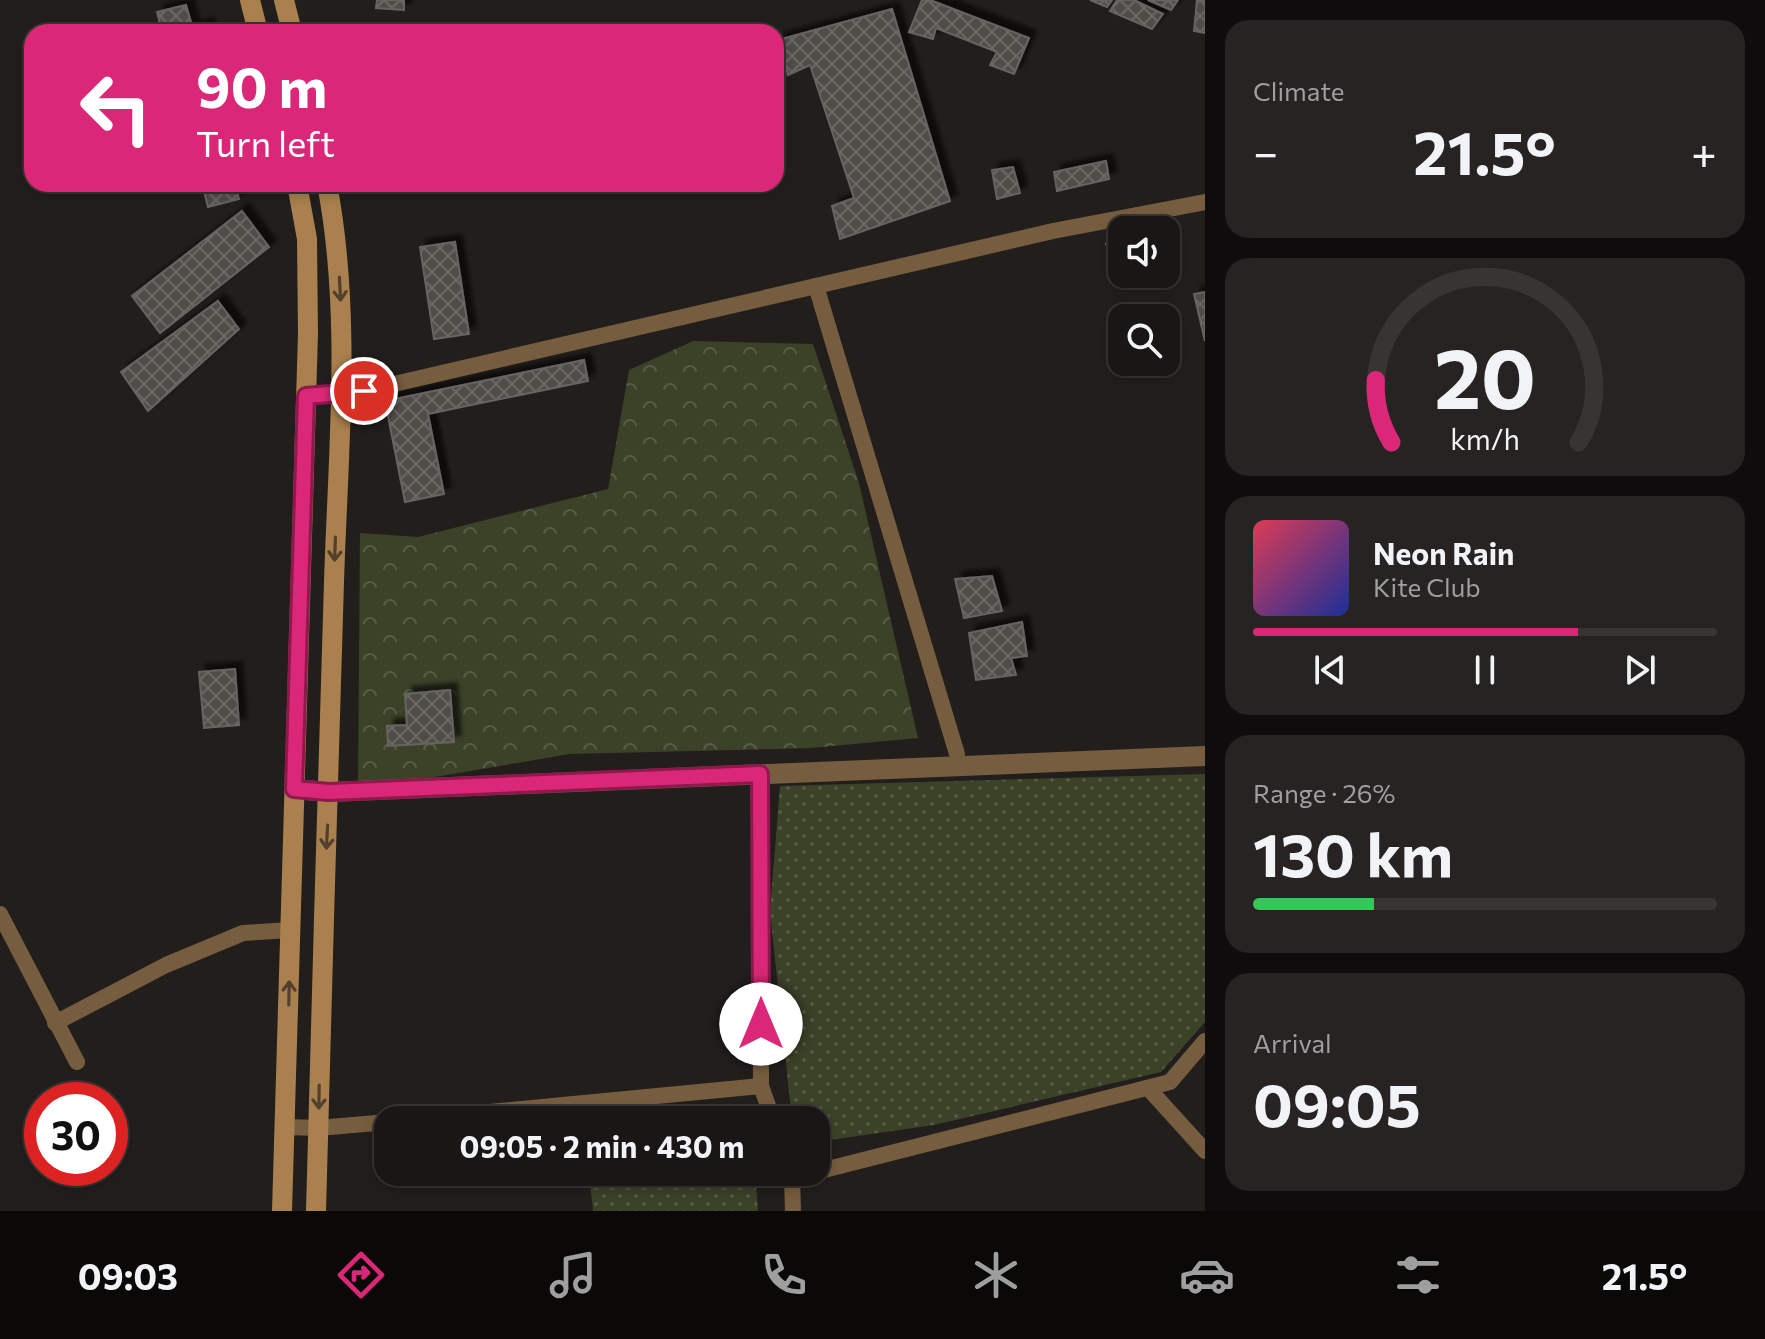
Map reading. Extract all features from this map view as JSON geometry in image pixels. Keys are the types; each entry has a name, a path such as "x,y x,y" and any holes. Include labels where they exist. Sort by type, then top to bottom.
{"main road":[{"path":"250,0 256,24"},
{"path":"284,0 290,24"},
{"path":"282,1211 306,396 307,239 298,192"},
{"path":"316,1211 342,345 337,234 329,192"},
{"path":"307,239 337,234"}],"street":[{"path":"306,396 379,388 1053,231 1205,202"},
{"path":"816,286 957,754"},
{"path":"294,789 329,792 1205,756"},
{"path":"760,774 761,1086 768,1106"},
{"path":"0,914 77,1062"},
{"path":"55,1023 166,965 243,933 290,930"},
{"path":"830,1168 1170,1082 1205,1041"},
{"path":"552,1106 761,1086"},
{"path":"1148,1088 1205,1151"},
{"path":"285,1127 318,1128 374,1123"},
{"path":"792,1186 793,1211"}],"green space":[{"path":"693,341 813,344 859,483 918,738 811,748 570,754 358,790 360,533 418,537 608,489 629,370"},
{"path":"1205,774 1205,1022 1161,1072 934,1125 830,1140 830,1106 791,1106 770,911 780,786"},
{"path":"590,1186 756,1186 758,1211 593,1211"}],"building":[{"path":"377,0 404,0 404,10 376,8"},
{"path":"922,0 930,0 1029,38 1014,74 990,65 997,52 936,28 933,39 909,32"},
{"path":"1090,0 1112,0 1107,7"},
{"path":"1117,0 1134,0 1163,14 1152,29 1110,11"},
{"path":"1148,0 1178,0 1171,10"},
{"path":"1197,0 1205,0 1205,33 1194,31"},
{"path":"186,5 192,24 160,24 157,12"},
{"path":"892,9 950,201 840,239 832,206 854,198 810,65 788,75 784,61 784,38"},
{"path":"1106,161 1109,179 1057,191 1054,172"},
{"path":"1013,167 1020,193 997,199 992,170"},
{"path":"204,192 237,192 239,199 208,207"},
{"path":"242,211 269,247 160,333 132,296"},
{"path":"455,242 469,334 434,339 420,247"},
{"path":"1205,292 1205,341 1194,294"},
{"path":"218,301 239,329 148,411 121,372"},
{"path":"584,360 588,381 428,414 444,494 405,502 385,401"},
{"path":"992,576 1002,611 964,618 955,579"},
{"path":"1022,622 1027,656 1011,658 1016,675 976,680 969,633"},
{"path":"235,669 239,725 204,728 199,672"},
{"path":"450,690 454,742 388,746 387,726 407,725 405,694"}],"route":[{"path":"364,391 306,396 294,789 329,792 760,774 761,1024"}]}
